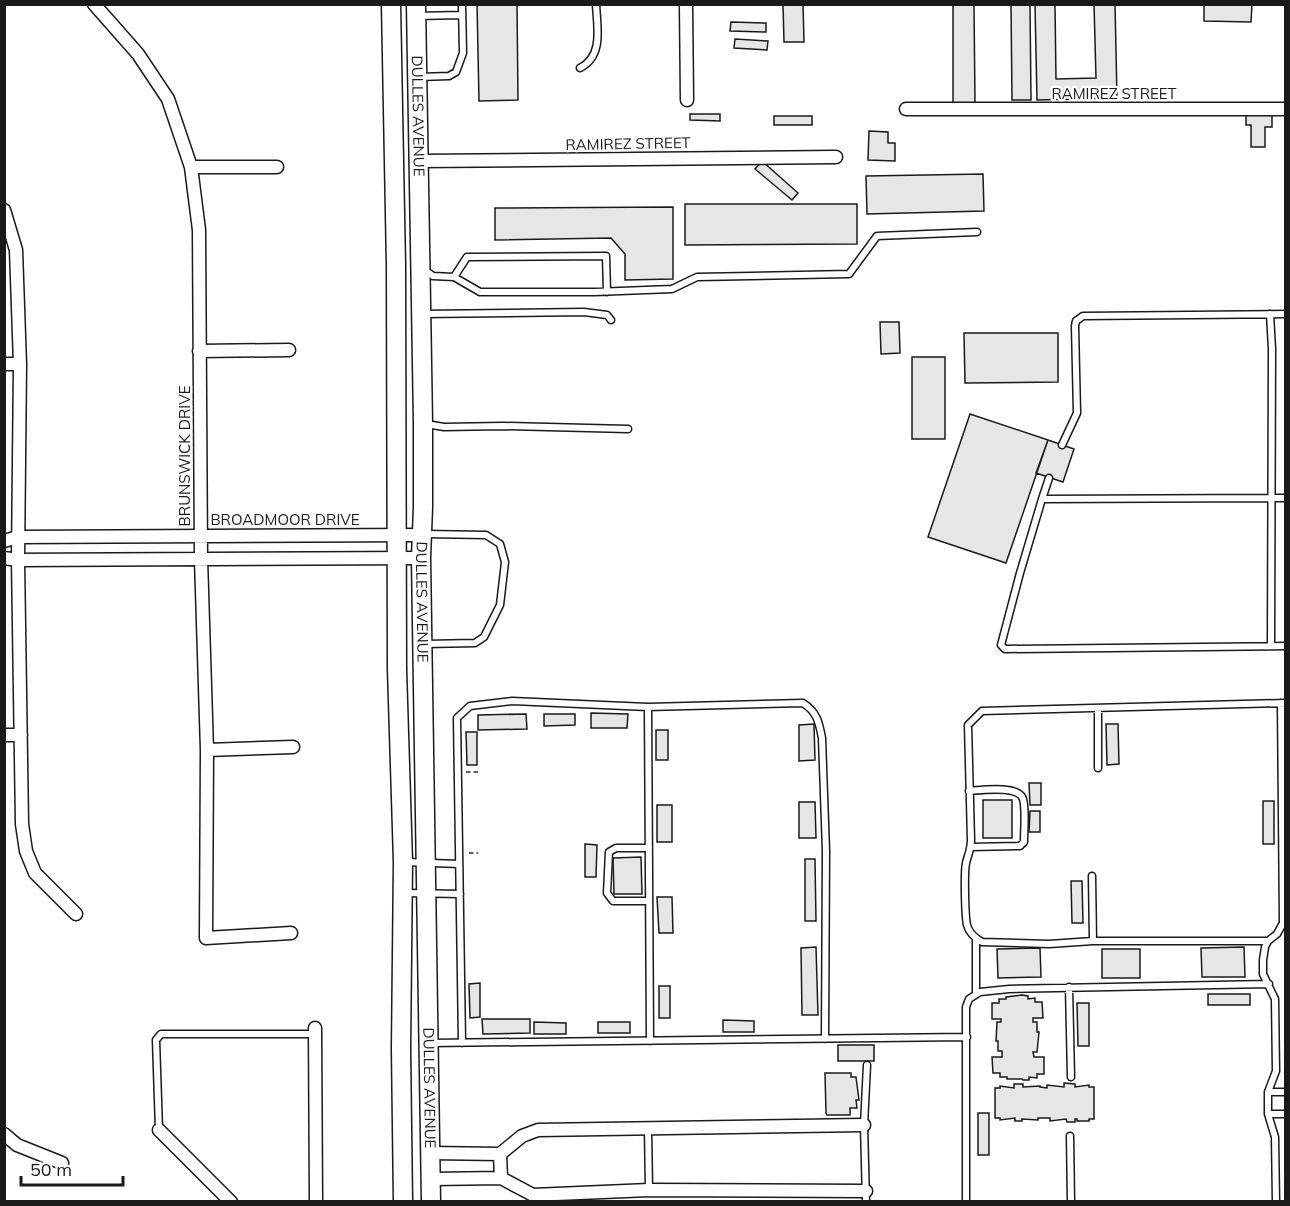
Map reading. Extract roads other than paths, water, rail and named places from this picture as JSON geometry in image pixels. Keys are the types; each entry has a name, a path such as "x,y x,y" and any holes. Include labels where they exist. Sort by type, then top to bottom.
{"main road":[{"name":"DULLES AVENUE","path":"391,4 396,266 397,669 403,861 401,1049 403,1202"},
{"name":"DULLES AVENUE","path":"416,10 420,161 423,423 421,558 431,1202"},
{"path":"396,266 421,267"}],"street":[{"path":"686,4 687,100"},
{"name":"BRUNSWICK DRIVE","path":"99,6 138,54 168,99 191,167 199,230 201,559 207,750 206,938 291,933"},
{"name":"RAMIREZ STREET","path":"906,110 1286,109"},
{"name":"RAMIREZ STREET","path":"420,161 836,157"},
{"path":"191,167 277,167"},
{"path":"4,210 16,250 20,364 18,560 22,824 26,851 35,873 76,914"},
{"path":"200,351 289,350"},
{"path":"4,364 20,364"},
{"name":"BROADMOOR DRIVE","path":"4,541 18,537 422,535"},
{"path":"4,558 18,560 421,558"},
{"path":"4,735 21,735"},
{"path":"207,750 293,747"},
{"path":"315,1031 316,1202"},
{"path":"431,1153 500,1154 522,1136 538,1130 864,1125"},
{"path":"159,1130 231,1202"},
{"path":"4,1134 17,1145 62,1163"},
{"path":"500,1154 501,1178"},
{"path":"432,1179 501,1178 533,1195 648,1190 866,1196"}],"lane":[{"path":"418,77 449,76 456,72 462,53 462,4"},
{"path":"580,68 588,64 596,54 596,4"},
{"path":"416,10 462,15"},
{"path":"421,267 433,276 454,277 480,292 607,292 672,289 697,277 849,274 877,236 977,232"},
{"path":"454,277 467,257 606,256 607,292"},
{"path":"421,314 584,312 607,315 611,320"},
{"path":"1270,314 1272,348 1270,645"},
{"path":"1062,445 1077,413 1075,326 1079,318 1083,316 1286,314"},
{"path":"423,423 444,427 628,429"},
{"path":"1050,478 1002,640 1001,645 1005,649 1286,646"},
{"path":"1042,499 1286,498"},
{"path":"422,535 486,535 500,544 505,562 500,605 484,637 475,643 423,644"},
{"path":"462,1044 457,718 470,706 512,701 648,707 803,703 812,709 819,720 822,738 826,851 825,1039"},
{"path":"1268,941 1093,941 1049,944 982,942 976,939 971,935 967,925 966,864 971,853 968,725 981,711 1283,704 1283,923 1265,947 1263,967 1263,974 1275,999 1276,1071 1268,1092 1268,1114 1275,1137 1276,1202"},
{"path":"648,707 650,1041"},
{"path":"1098,709 1098,768"},
{"path":"969,791 1011,790 1019,792 1023,799 1024,842 1020,846 971,847"},
{"path":"649,848 616,848 609,852 607,893 613,901 649,901"},
{"path":"403,861 459,864"},
{"path":"1092,876 1093,941"},
{"path":"402,893 460,894"},
{"path":"976,939 976,994"},
{"path":"966,1202 966,1006 969,999 980,992 1010,989 1269,984"},
{"path":"1069,987 1071,1077"},
{"path":"159,1130 156,1040 161,1034 315,1031"},
{"path":"430,1044 967,1037"},
{"path":"866,1196 864,1125 867,1065"},
{"path":"1268,1092 1286,1092"},
{"path":"1268,1114 1286,1114"},
{"path":"648,1128 648,1190"},
{"path":"1070,1136 1071,1202"}]}
